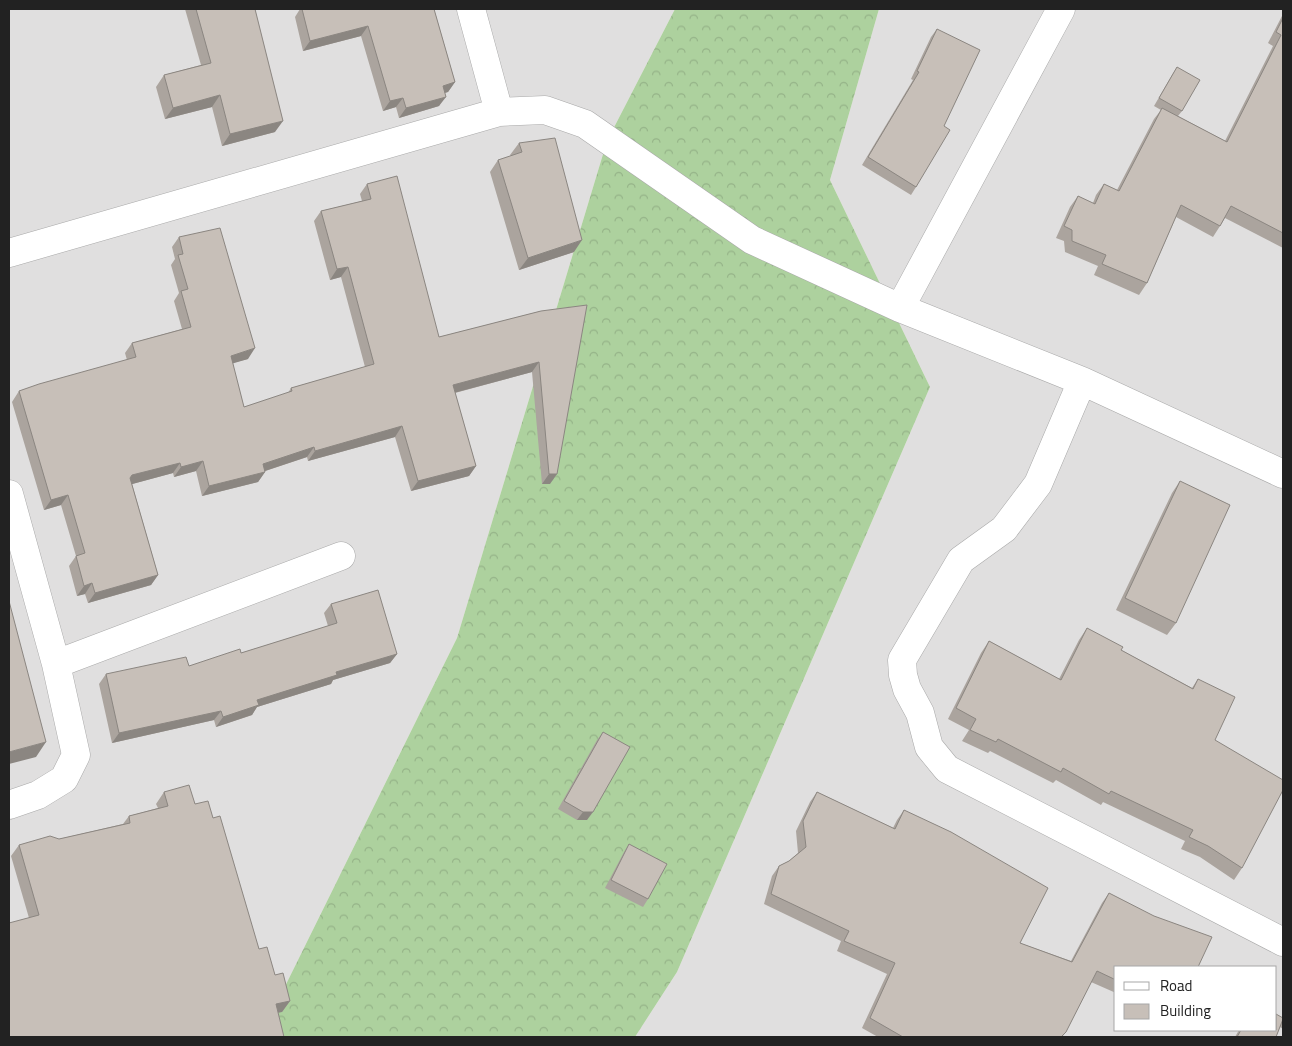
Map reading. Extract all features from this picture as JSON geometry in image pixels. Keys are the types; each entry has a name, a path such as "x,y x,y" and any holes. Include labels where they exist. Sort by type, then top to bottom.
{"street":[{"path":"471,9 499,112"},
{"path":"900,308 1060,9"},
{"path":"9,252 499,112 545,110 585,124 752,240 900,308 1082,381 1281,467"},
{"path":"1082,381 1038,484 1004,529 961,560 902,660 903,675 907,689 920,713 930,747 947,769 1283,942"},
{"path":"9,494 56,664 76,755 64,779 38,795 9,805"},
{"path":"56,664 341,556"}],"shaded area":[{"path":"9,9 675,9 607,141 457,638 260,1037 9,1037"},
{"path":"879,9 1283,9 1283,1037 635,1037 677,972 930,387 830,180"}],"green space":[{"path":"675,9 879,9 830,180 930,387 677,972 635,1037 260,1037 457,638 607,141"}],"building":[{"path":"196,9 255,9 283,121 230,134 220,95 173,108 164,75 211,63"},
{"path":"302,9 434,9 455,82 443,86 446,97 406,108 403,98 390,101 368,26 310,41"},
{"path":"1283,18 1283,233 1231,206 1220,226 1181,205 1147,283 1102,264 1106,255 1072,241 1072,230 1064,226 1078,196 1095,204 1104,184 1119,191 1162,108 1227,142 1281,35 1276,32"},
{"path":"937,29 980,50 944,126 950,130 916,187 868,157 919,72 917,71"},
{"path":"1177,67 1200,80 1182,111 1159,98"},
{"path":"555,138 582,240 528,258 498,160 522,152 519,143"},
{"path":"397,176 439,337 541,311 587,305 557,474 549,474 539,362 453,385 476,466 418,481 402,426 315,451 314,447 263,464 265,472 209,486 203,461 181,467 180,463 132,475 130,478 158,575 95,593 92,583 84,586 76,556 85,553 68,495 51,500 19,391 136,357 132,343 191,327 181,291 188,289 178,255 183,254 179,237 220,228 255,348 231,356 244,407 292,391 291,388 374,364 348,267 337,269 321,211 371,199 367,184"},
{"path":"1180,481 1230,505 1176,623 1125,598"},
{"path":"378,590 397,654 336,672 337,675 257,700 259,705 223,717 221,711 119,733 106,674 186,657 189,666 240,649 241,653 337,623 331,604"},
{"path":"9,601 46,742 9,752"},
{"path":"1087,628 1123,647 1121,650 1193,689 1198,679 1235,697 1215,740 1283,780 1283,790 1242,868 1208,846 1189,837 1193,830 1111,791 1109,794 1063,768 1061,772 998,739 996,742 970,730 976,719 956,708 989,641 1061,680"},
{"path":"603,732 630,747 593,812 583,812 564,801"},
{"path":"189,785 195,804 208,801 213,818 220,816 259,949 267,947 275,975 283,973 290,1001 276,1004 284,1037 9,1037 9,923 39,915 19,845 50,836 59,839 130,823 129,816 168,806 164,792"},
{"path":"817,792 895,829 904,810 951,832 1048,888 1020,943 1072,962 1109,893 1154,916 1212,937 1198,966 1114,966 1114,979 1097,971 1066,1032 1061,1037 903,1037 870,1018 895,963 844,941 849,931 771,894 779,866 789,861 806,847 803,821"},
{"path":"629,844 667,864 648,899 611,880"},
{"path":"1277,1015 1283,1018 1276,1037 1237,1037 1240,1031 1277,1031"}]}
